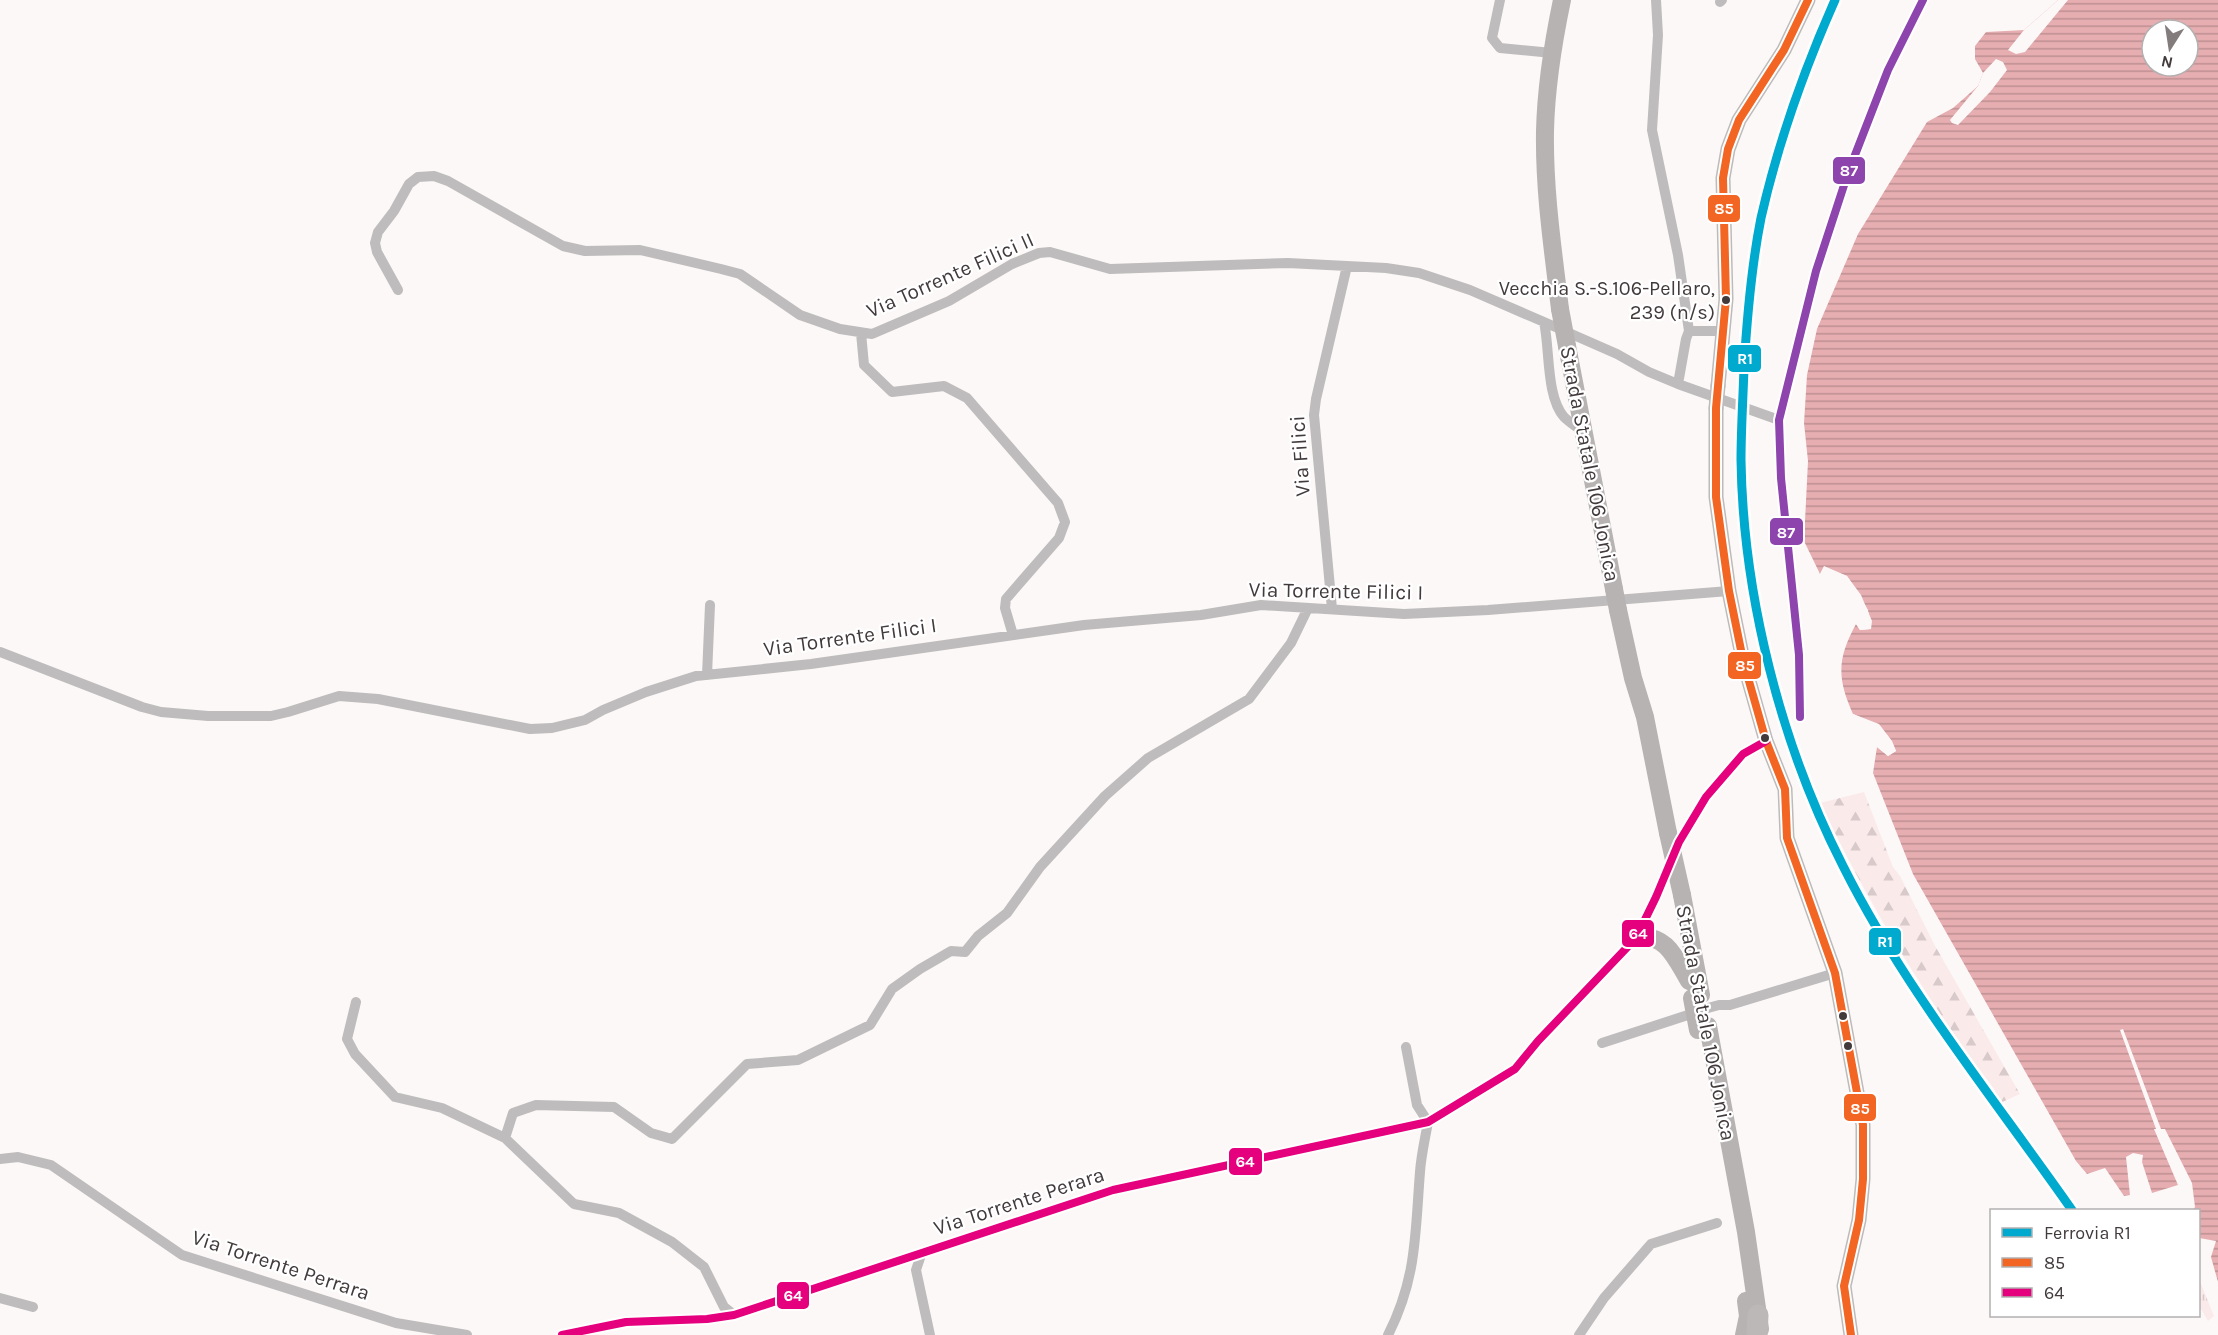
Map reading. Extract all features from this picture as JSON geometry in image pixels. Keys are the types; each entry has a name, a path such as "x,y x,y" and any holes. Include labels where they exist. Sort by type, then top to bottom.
{"main road":[{"name":"Strada Statale 106 Jonica","path":"1562,0 1552,52 1545,153 1550,223 1574,415 1584,432 1618,610 1633,678 1645,717 1663,835 1746,1232 1753,1328"},
{"path":"1642,936 1658,939 1667,946 1698,1008"}],"street":[{"path":"1500,0 1492,38 1500,48 1552,52"},
{"path":"1656,0 1658,35 1652,130 1678,255 1689,331 1678,384"},
{"path":"1808,0 1784,50 1739,120 1728,149 1723,178 1726,299 1716,408 1716,497 1729,591 1743,660 1766,741 1785,789 1788,838 1835,973 1863,1125 1863,1179 1859,1220 1844,1286 1851,1335"},
{"path":"1800,717 1799,655 1781,478 1779,420 1816,271 1848,173 1888,70 1923,0"},
{"name":"Via Torrente Filici II","path":"398,290 377,252 375,243 378,232 394,211 409,184 418,177 434,176 448,181 563,246 585,251 640,250 740,274 800,315 840,329 861,333 872,334 949,301 1012,264 1039,253 1050,252 1110,269 1288,263 1386,268 1419,273 1470,290 1678,384 1779,420"},
{"name":"Via Filici","path":"1332,609 1314,415 1347,266"},
{"path":"1544,322 1550,362 1550,384 1563,416 1574,415"},
{"path":"1689,331 1723,330"},
{"path":"861,333 864,365 891,392 944,386 967,398 1058,503 1065,522 1059,538 1006,599 1005,608 1013,634"},
{"name":"Via Torrente Filici I","path":"0,652 130,703 161,712 208,716 272,716 339,696 378,699 530,729 552,728 585,720 646,692 696,676 812,664 1084,625 1201,615 1261,605 1404,614 1488,610 1729,591"},
{"path":"707,675 710,605"},
{"path":"505,1138 513,1113 536,1105 614,1107 651,1133 672,1139 747,1064 798,1060 870,1025 892,989 951,951 965,952 978,936 1007,913 1040,867 1105,796 1139,766 1188,733 1249,699 1291,643 1308,608"},
{"name":"Via Torrente Perara","path":"734,1315 1113,1190 1428,1122 1515,1069 1538,1041 1642,936 1680,842 1706,797 1743,754 1766,741"},
{"path":"1602,1043 1698,1008 1730,1005 1835,973"},
{"path":"356,1002 347,1039 355,1054 395,1097 442,1108 505,1138 574,1204 619,1213 672,1242 704,1267 724,1307 734,1315"},
{"path":"1388,1335 1399,1314 1409,1285 1419,1205 1420,1172 1428,1122 1417,1105 1406,1047"},
{"name":"Via Torrente Perrara","path":"0,1159 18,1157 51,1165 182,1255 396,1323 466,1335"},
{"path":"1579,1335 1604,1298 1651,1244 1717,1223"},
{"name":"Via Torrente Perara","path":"921,1255 916,1270 930,1335"},
{"path":"0,1298 33,1307"},
{"path":"562,1335 626,1322 707,1319 734,1315"}],"green space":[{"path":"1864,792 1893,867 1900,876 1934,944 2020,1094 2000,1103 1994,1089 1922,986 1879,915 1820,803"},
{"path":"2200,1281 2214,1316 2208,1321 2201,1309"}],"shaded area":[{"path":"2058,0 2218,0 2218,1282 2211,1257 2216,1241 2200,1238 2200,1209 2194,1209 2192,1183 2165,1129 2154,1129 2178,1185 2152,1193 2142,1162 2143,1155 2133,1153 2126,1157 2130,1195 2124,1196 2105,1168 2087,1174 2076,1161 1913,874 1873,773 1877,747 1888,756 1896,751 1884,732 1867,720 1853,714 1842,679 1842,658 1856,624 1860,630 1871,629 1868,610 1847,576 1824,567 1820,574 1804,541 1808,461 1804,423 1807,375 1817,329 1858,234 1927,122 1953,108 1978,86 1983,73 1975,59 1975,46 1986,32 2024,30"}],"pier":[{"path":"2058,0 2068,0 2025,52 2016,54 2008,50 2024,30"},
{"path":"1996,59 2003,62 2007,70 1990,92 1958,125 1952,123 1950,120 1978,86 1983,73"},
{"path":"1824,566 1847,576 1861,595 1872,621 1871,629 1860,630 1855,622 1858,622 1861,627 1868,626 1866,611 1859,597 1845,579 1825,570 1822,576 1820,574"},
{"path":"1853,714 1879,724 1892,741 1896,751 1888,756 1877,747 1879,744 1888,753 1892,750 1884,734 1877,727 1850,715"},
{"path":"2123,1029 2161,1129 2156,1129 2120,1030"}],"rail line":[{"name":"R1","path":"1835,0 1802,80 1784,135 1761,218 1752,274 1744,368 1741,460 1743,512 1758,616 1784,720 1801,771 1821,819 1867,912 1922,1000 2071,1209"}],"transit line":[{"name":"85","path":"1808,0 1784,50 1739,120 1728,149 1723,178 1726,299 1716,408 1716,497 1729,591 1743,660 1766,741 1785,789 1787,838 1835,973 1863,1125 1863,1179 1859,1220 1844,1286 1851,1335"},
{"name":"87","path":"1800,717 1799,655 1781,478 1779,420 1816,271 1848,173 1888,70 1923,0"},
{"name":"64","path":"562,1335 626,1322 707,1319 734,1315 1113,1190 1428,1122 1515,1069 1538,1041 1636,938 1679,842 1706,797 1743,754 1766,741"}],"place":[{"name":"Vecchia S.-S.106-Pellaro, 239 (n/s)","path":"1726,300"}]}
